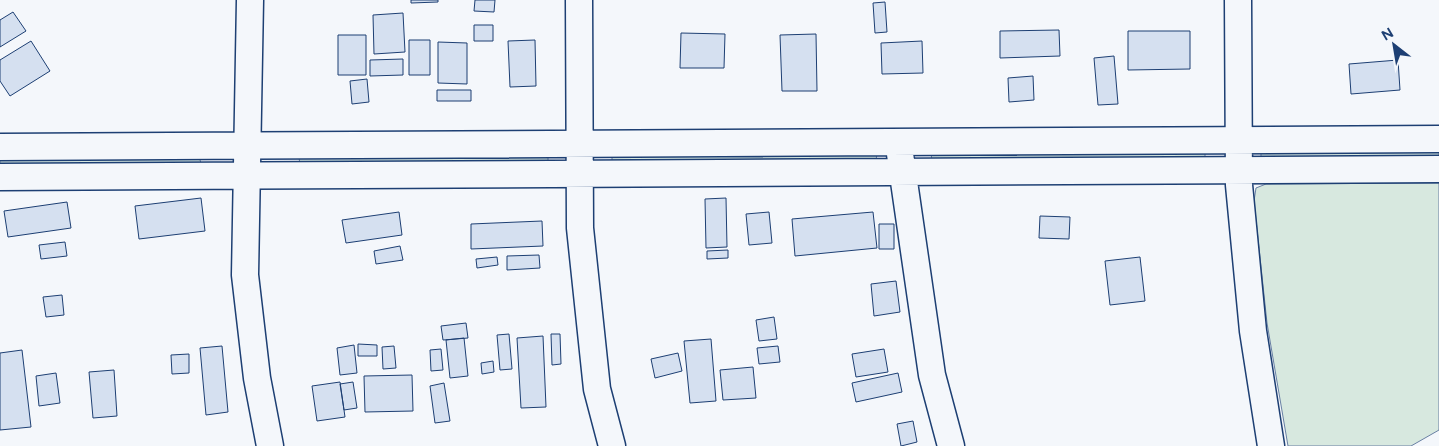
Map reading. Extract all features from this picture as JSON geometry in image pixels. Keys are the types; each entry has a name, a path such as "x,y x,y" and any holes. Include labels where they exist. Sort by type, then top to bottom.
{"street":[{"path":"250,0 245,275 257,378 270,446"},
{"path":"580,0 580,228 597,390 612,446"},
{"path":"1238,0 1239,186 1253,331 1271,446"},
{"path":"0,146 1439,139"},
{"path":"899,142 932,375 951,446"},
{"path":"0,177 1439,169"}],"shaded area":[{"path":"1439,147 1439,159 1261,157 1261,151"},
{"path":"1205,151 1205,158 932,161 931,153"},
{"path":"877,154 876,160 612,161 612,156"},
{"path":"0,156 199,157 201,163 0,168"},
{"path":"548,156 548,161 300,164 299,158"},
{"path":"1439,183 1439,430 1411,446 1288,446 1267,323 1254,201 1256,188 1266,184"}],"building":[{"path":"411,0 438,0 438,2 411,3"},
{"path":"475,0 495,0 494,12 474,11"},
{"path":"885,2 887,32 875,33 873,3"},
{"path":"13,12 26,31 0,47 0,20"},
{"path":"403,13 405,52 374,54 373,15"},
{"path":"474,25 493,25 493,41 474,41"},
{"path":"1059,30 1060,56 1000,58 1000,31"},
{"path":"1128,31 1190,31 1190,69 1128,70"},
{"path":"681,33 725,34 724,68 680,68"},
{"path":"816,34 817,91 782,91 780,35"},
{"path":"338,35 366,35 366,75 338,75"},
{"path":"409,40 430,40 430,75 409,75"},
{"path":"535,40 536,86 510,87 508,41"},
{"path":"31,41 50,71 10,96 0,81 0,60"},
{"path":"922,41 923,73 882,74 881,43"},
{"path":"438,42 467,43 467,84 438,83"},
{"path":"1114,56 1118,104 1098,105 1094,58"},
{"path":"403,59 403,75 370,76 370,60"},
{"path":"1398,60 1400,90 1351,94 1349,64"},
{"path":"1033,76 1034,100 1009,102 1008,78"},
{"path":"367,79 369,102 352,104 350,81"},
{"path":"437,90 471,90 471,101 437,101"},
{"path":"201,198 205,231 139,239 135,206"},
{"path":"726,198 727,247 706,248 705,199"},
{"path":"67,202 71,228 8,237 4,211"},
{"path":"399,212 402,235 346,243 342,220"},
{"path":"769,212 772,243 749,245 746,214"},
{"path":"873,212 877,248 795,256 792,219"},
{"path":"1040,216 1070,217 1069,239 1039,238"},
{"path":"542,221 543,246 471,249 471,224"},
{"path":"879,224 894,224 894,249 879,249"},
{"path":"65,242 67,256 41,259 39,245"},
{"path":"400,246 403,260 376,264 374,251"},
{"path":"728,250 728,258 707,259 707,251"},
{"path":"539,255 540,268 507,270 507,256"},
{"path":"497,257 498,265 477,268 476,259"},
{"path":"1140,257 1145,301 1110,305 1105,261"},
{"path":"896,281 900,312 874,316 871,284"},
{"path":"62,295 64,315 46,317 43,297"},
{"path":"774,317 777,339 759,341 756,320"},
{"path":"466,323 468,338 443,340 441,326"},
{"path":"509,334 512,369 500,370 497,335"},
{"path":"551,334 560,334 561,364 552,365"},
{"path":"543,336 546,407 521,408 517,338"},
{"path":"464,338 468,376 450,378 446,340"},
{"path":"711,339 716,401 690,403 684,341"},
{"path":"358,344 377,345 377,356 358,356"},
{"path":"354,345 357,373 340,375 337,348"},
{"path":"222,346 228,412 206,415 200,348"},
{"path":"394,346 396,368 383,369 382,347"},
{"path":"778,346 780,362 759,364 757,348"},
{"path":"441,349 443,370 431,371 430,350"},
{"path":"884,349 888,372 856,377 852,354"},
{"path":"22,350 31,427 0,430 0,353"},
{"path":"678,353 682,371 655,378 651,359"},
{"path":"189,354 189,373 172,374 171,355"},
{"path":"493,361 494,372 482,374 481,363"},
{"path":"753,367 756,398 723,400 720,370"},
{"path":"114,370 117,416 93,418 89,372"},
{"path":"56,373 60,403 39,406 36,376"},
{"path":"898,373 902,392 856,402 852,383"},
{"path":"412,375 413,411 365,412 364,376"},
{"path":"340,382 345,417 317,421 312,386"},
{"path":"353,382 357,408 344,410 340,384"},
{"path":"444,383 450,421 435,423 430,386"},
{"path":"913,421 917,442 901,446 897,424"}]}
